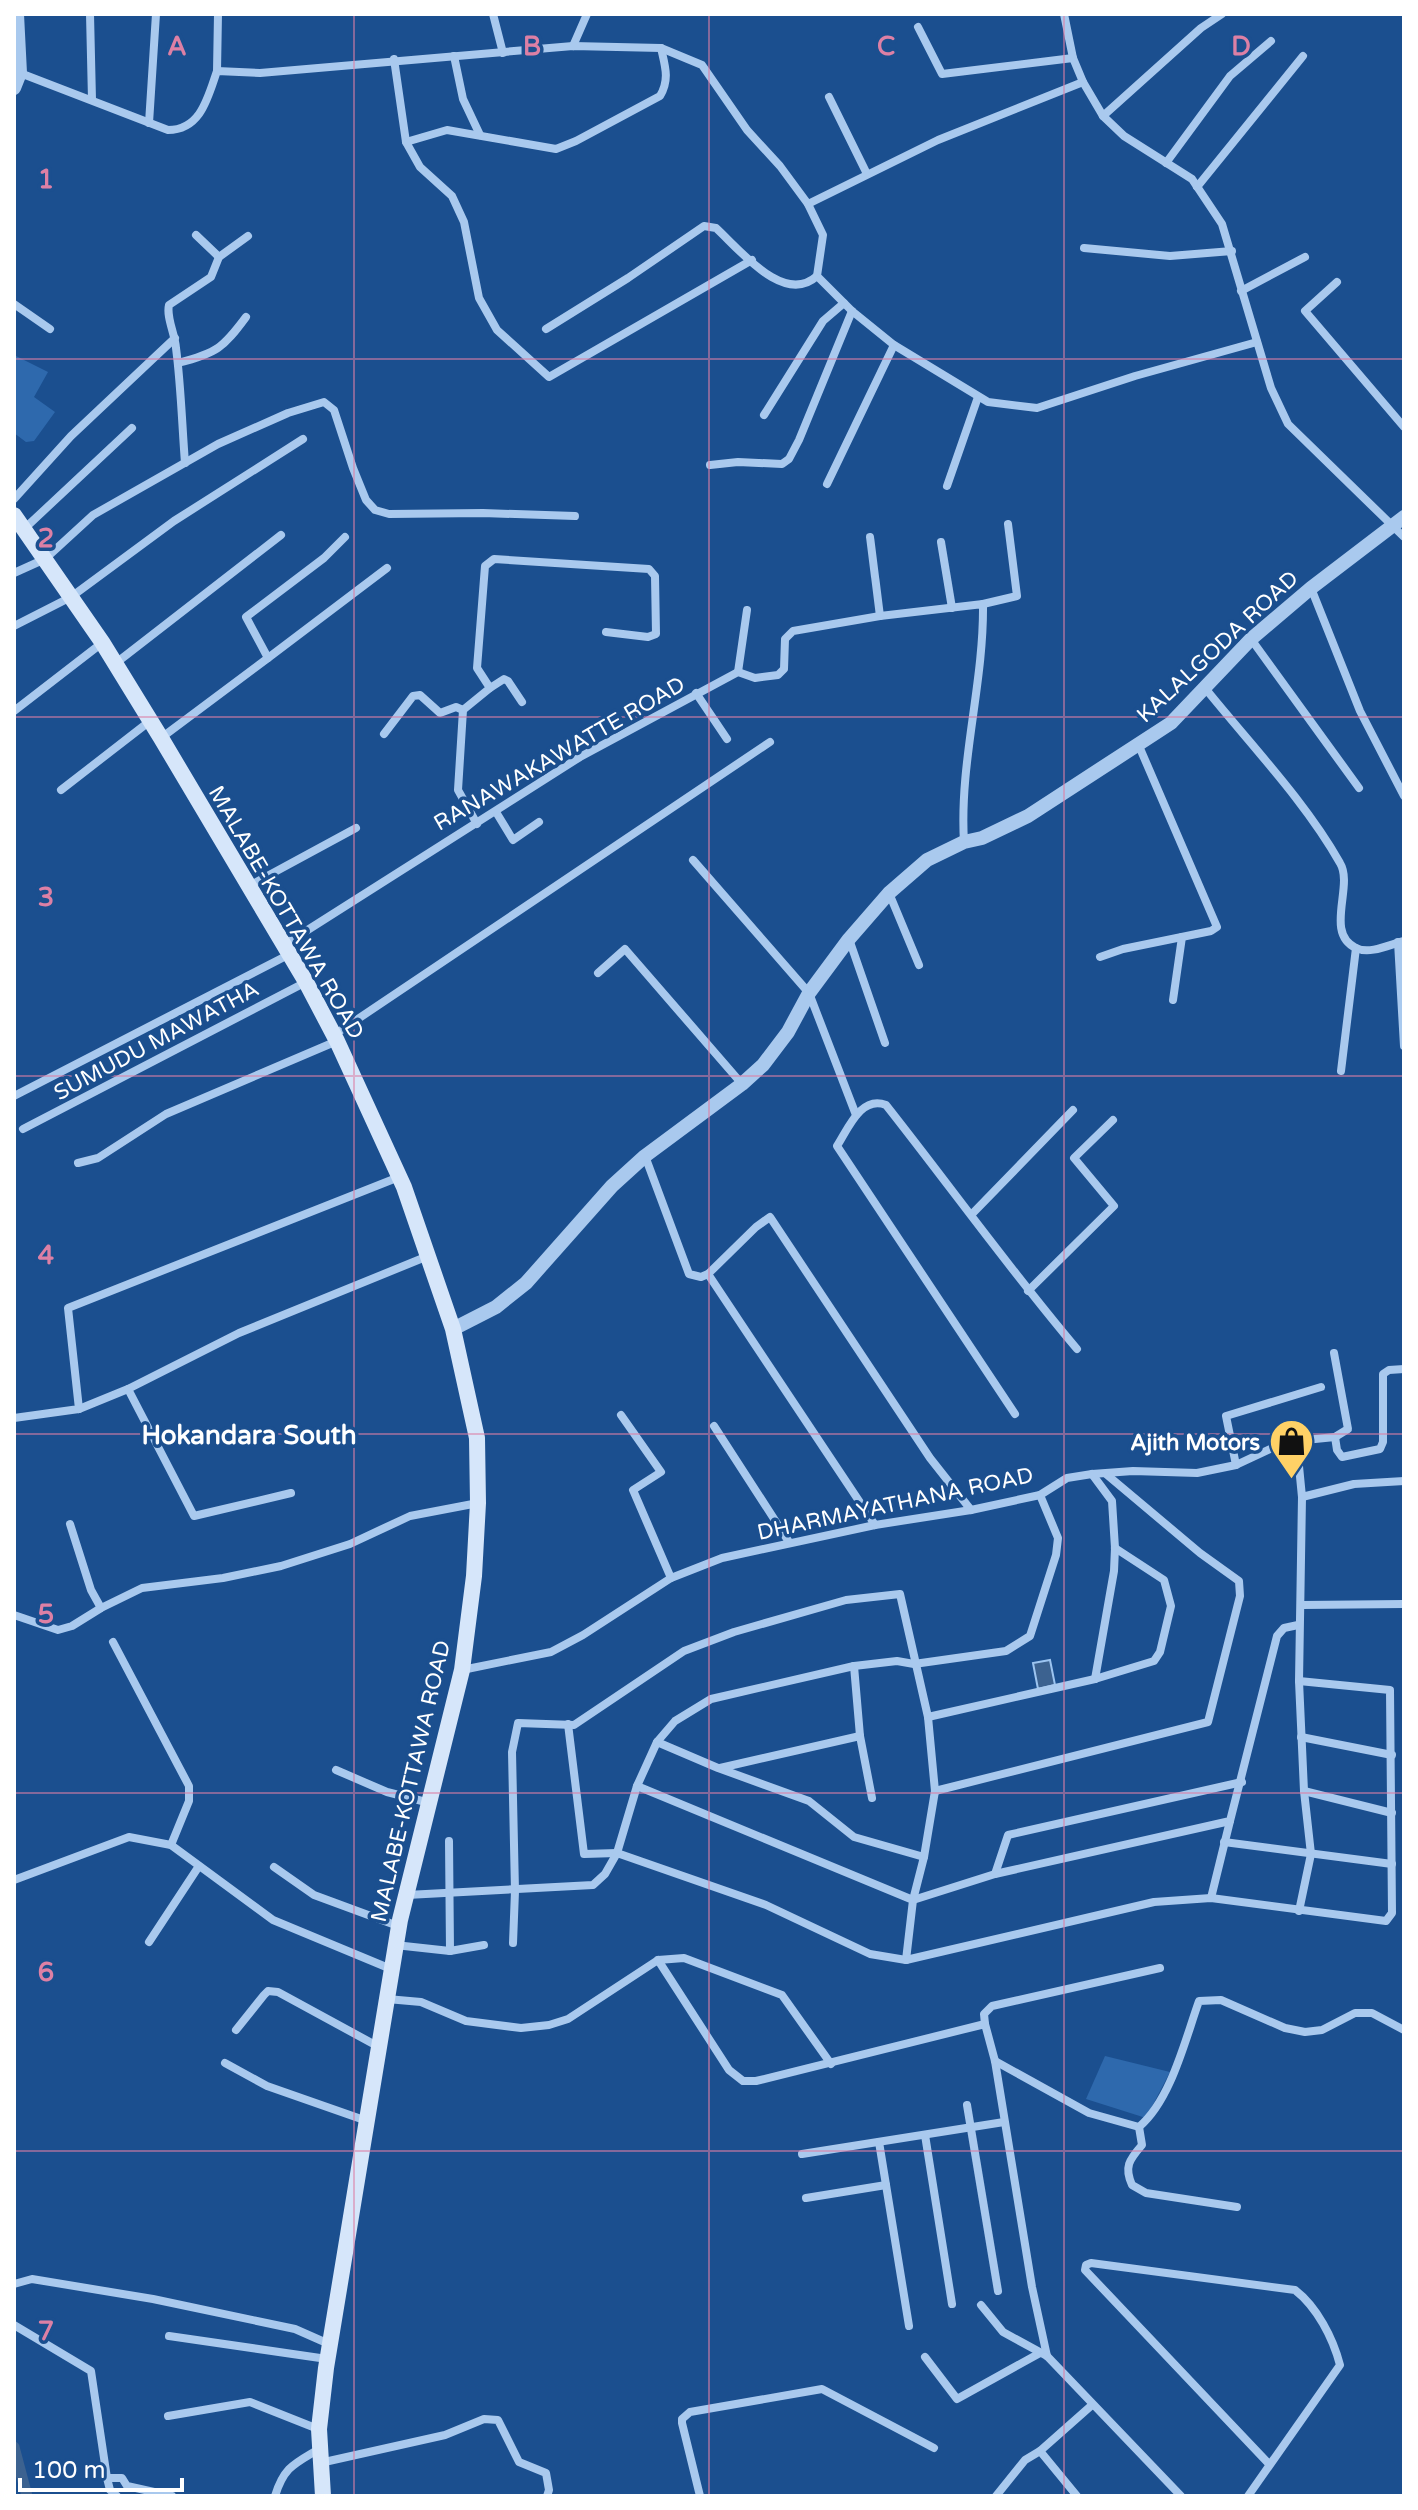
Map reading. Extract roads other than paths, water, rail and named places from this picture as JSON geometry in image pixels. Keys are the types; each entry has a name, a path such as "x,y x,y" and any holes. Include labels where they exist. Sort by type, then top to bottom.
{"main road":[{"name":"MALABE-KOTTAWA ROAD","path":"19,522 102,642 161,738 336,1038 400,1177 428,1256 453,1329 477,1438 478,1503 474,1576 462,1670 398,1926 329,2351 319,2429 323,2496"}],"street":[{"path":"14,88 20,73 17,14"},
{"path":"90,14 92,100"},
{"path":"149,123 156,14"},
{"path":"20,73 168,130 180,130 193,122 206,105 217,71 218,14"},
{"path":"493,14 503,53"},
{"path":"573,46 587,14"},
{"path":"1064,14 1073,58 1103,116 1124,136 1192,179 1222,224 1271,388 1288,424 1404,537"},
{"path":"1103,116 1201,28 1222,14"},
{"path":"918,27 942,74 1073,58"},
{"path":"1166,163 1230,76 1271,41"},
{"path":"217,71 260,73 394,59 573,46 661,48 702,65 747,130 780,166 808,204 823,235 817,276 810,283 794,287 776,281 716,228 704,226 546,329"},
{"path":"406,142 447,130 556,149 660,96 666,85 667,72 661,48"},
{"path":"454,56 463,99 480,135"},
{"path":"1197,187 1303,56"},
{"path":"394,59 406,142 420,167 452,196 464,222 479,298 497,330 549,377 752,260"},
{"path":"808,204 938,140 1083,82"},
{"path":"829,97 867,174"},
{"path":"196,235 219,257"},
{"path":"185,463 178,363 167,312 169,305 211,277 219,257 248,236"},
{"path":"1084,248 1170,256 1232,251"},
{"path":"1241,291 1305,257"},
{"path":"817,276 852,311 894,345 988,402 1037,408 1135,376 1257,342"},
{"path":"1337,282 1305,311 1404,427"},
{"path":"764,415 823,321 844,303"},
{"path":"14,304 50,329"},
{"path":"710,465 738,462 782,464 789,459 852,311"},
{"path":"178,363 225,345 246,317"},
{"path":"14,499 71,436 175,338"},
{"path":"827,484 894,345"},
{"path":"947,486 978,397"},
{"path":"14,573 45,559 93,515 185,463 253,428 324,402 334,410 366,500 375,510 389,514 575,516"},
{"path":"19,522 132,428"},
{"path":"14,626 71,597 174,521 303,439"},
{"name":"KALALGODA ROAD","path":"453,1329 496,1307 526,1283 612,1186 645,1156 763,1065 788,1032 809,993 849,939 889,893 927,860 1028,816 1171,723 1251,639 1311,588 1404,517"},
{"path":"747,610 738,672 755,678 778,675 784,669 785,639 793,631 880,616 983,604 1017,596 1008,524"},
{"path":"115,664 281,535"},
{"path":"268,658 246,617 324,558 345,537"},
{"path":"870,537 880,616"},
{"path":"941,542 952,608"},
{"path":"490,688 477,668 485,566 494,559 649,569 655,576 656,634 648,637 606,632"},
{"path":"161,738 387,568"},
{"path":"1311,588 1360,711 1404,796"},
{"path":"964,842 962,818 971,721 984,644 983,604"},
{"path":"1251,639 1359,788"},
{"path":"14,711 102,642"},
{"name":"RANAWAKAWATTE ROAD","path":"14,1096 287,950 445,841 477,824 580,757 738,672"},
{"path":"477,824 458,790 463,710 504,679 522,702"},
{"path":"1205,688 1325,836 1344,869 1341,923 1345,937 1356,948 1370,950 1401,941 1404,1046"},
{"path":"696,693 727,739"},
{"path":"384,734 413,696 420,695 440,713 456,707 463,710"},
{"path":"61,790 150,721"},
{"path":"78,1163 98,1158 166,1114 336,1038 770,742"},
{"path":"1100,957 1217,927 1139,746"},
{"path":"496,812 513,840 539,822"},
{"path":"249,886 356,828"},
{"path":"693,860 809,993 856,1115"},
{"path":"889,893 919,965"},
{"path":"1173,1000 1182,937"},
{"path":"849,939 885,1043"},
{"path":"1341,1071 1356,948"},
{"path":"598,973 625,949 742,1084"},
{"name":"SUMUDU MAWATHA","path":"23,1129 306,982"},
{"path":"1015,1414 837,1146 856,1115 869,1103 877,1101 886,1105 1028,1291 1077,1349"},
{"path":"972,1214 1073,1110"},
{"path":"1028,1291 1114,1206 1074,1158 1113,1120"},
{"path":"645,1156 689,1274 701,1277 708,1274 770,1217 930,1458 971,1510"},
{"path":"79,1409 68,1308 400,1177"},
{"path":"14,1418 79,1409 128,1389 239,1333 428,1256"},
{"path":"708,1274 875,1525"},
{"path":"1334,1353 1348,1429 1335,1437 1337,1450 1342,1457 1380,1449 1383,1442 1383,1374 1389,1370 1404,1369"},
{"path":"1236,1465 1226,1416 1321,1387"},
{"path":"128,1389 194,1516 291,1493"},
{"path":"621,1415 661,1472 633,1490 671,1578"},
{"path":"714,1426 789,1542"},
{"name":"DHARMAYATHANA ROAD","path":"462,1670 551,1652 671,1578 722,1558 789,1542 1040,1495 1067,1478 1133,1471 1197,1473 1236,1465 1285,1442 1335,1437"},
{"path":"1285,1442 1298,1456 1302,1497 1299,1681 1304,1791 1311,1854 1299,1911"},
{"path":"1092,1474 1112,1501 1115,1548 1114,1571 1095,1679"},
{"path":"935,1791 1208,1722 1240,1596 1239,1581 1200,1553 1106,1474"},
{"path":"1302,1497 1354,1484 1404,1481"},
{"path":"407,1895 593,1885 605,1874 617,1853 637,1786 657,1742 675,1721 711,1699 854,1666 897,1661 914,1664 1006,1651 1030,1636 1056,1555 1058,1538 1040,1495"},
{"path":"14,1615 58,1630 72,1626 142,1588 223,1578 281,1566 350,1544 410,1516 478,1503"},
{"path":"70,1524 91,1590 101,1608"},
{"path":"928,1717 1095,1679 1154,1661 1160,1652 1171,1606 1164,1580 1115,1548"},
{"path":"513,1943 512,1752 518,1723 574,1725 684,1651 734,1632 846,1600 900,1594 928,1717 935,1791 913,1900 906,1960"},
{"path":"1302,1605 1404,1604"},
{"path":"1211,1898 1277,1636 1284,1628 1298,1625"},
{"path":"113,1642 189,1786 189,1801 171,1845"},
{"path":"854,1666 860,1736 872,1798"},
{"path":"568,1724 584,1854 617,1853 766,1905 870,1954 906,1960 1154,1902 1211,1898 1386,1921 1392,1913 1390,1690 1299,1681"},
{"path":"718,1768 860,1736"},
{"path":"1301,1737 1392,1755"},
{"path":"657,1742 809,1801 854,1837 924,1857"},
{"path":"336,1770 387,1792 430,1803"},
{"path":"995,1874 1008,1835 1242,1782"},
{"path":"637,1786 913,1900 995,1874 1230,1821"},
{"path":"1304,1791 1392,1813"},
{"path":"14,1880 129,1837 171,1845 273,1920 391,1969"},
{"path":"449,1841 450,1951"},
{"path":"1224,1842 1392,1864"},
{"path":"149,1942 199,1866"},
{"path":"274,1867 314,1895 398,1926"},
{"path":"395,1945 450,1951 484,1945"},
{"path":"386,1999 421,2002 466,2021 521,2028 549,2025 568,2019 658,1960 684,1958 782,1995 831,2064"},
{"path":"658,1960 729,2070 743,2081 756,2081 831,2064 985,2024"},
{"path":"1043,2354 995,2061 984,2014 992,2006 1160,1968"},
{"path":"236,2030 268,1991 278,1992 379,2047"},
{"path":"1139,2127 1149,2119 1174,2074 1199,2001 1221,2000 1285,2028 1305,2032 1322,2030 1355,2013 1372,2013 1404,2030"},
{"path":"995,2061 1089,2113 1139,2127"},
{"path":"225,2063 267,2086 367,2121"},
{"path":"967,2105 998,2291"},
{"path":"802,2154 1004,2122"},
{"path":"1139,2127 1142,2145 1128,2161 1127,2172 1132,2185 1146,2193 1237,2207"},
{"path":"925,2135 952,2304"},
{"path":"879,2142 909,2326"},
{"path":"806,2198 886,2185"},
{"path":"1248,2496 1340,2365 1336,2350 1309,2301 1295,2290 1091,2263 1086,2265 1085,2270 1269,2464"},
{"path":"14,2284 32,2279 153,2299 295,2329 329,2351"},
{"path":"981,2305 1003,2332 1043,2354 1181,2496"},
{"path":"14,2325 91,2371 107,2478 110,2490 117,2496"},
{"path":"169,2336 329,2351"},
{"path":"925,2357 957,2399 1043,2354"},
{"path":"700,2496 682,2423 690,2412 822,2389 934,2448"},
{"path":"168,2416 250,2402 319,2429"},
{"path":"996,2496 1025,2460 1040,2451 1092,2405"},
{"path":"275,2496 280,2479 289,2466 320,2456 445,2435 484,2419 498,2420 519,2462 546,2473 547,2496"},
{"path":"1040,2451 1077,2496"},
{"path":"107,2478 122,2478 127,2486 172,2496"}],"waterway":[{"path":"14,2447 27,2496"}],"place":[{"name":"Ajith Motors","path":"1291,1481"}],"district":[{"name":"Hokandara South","path":"249,1435"}]}
